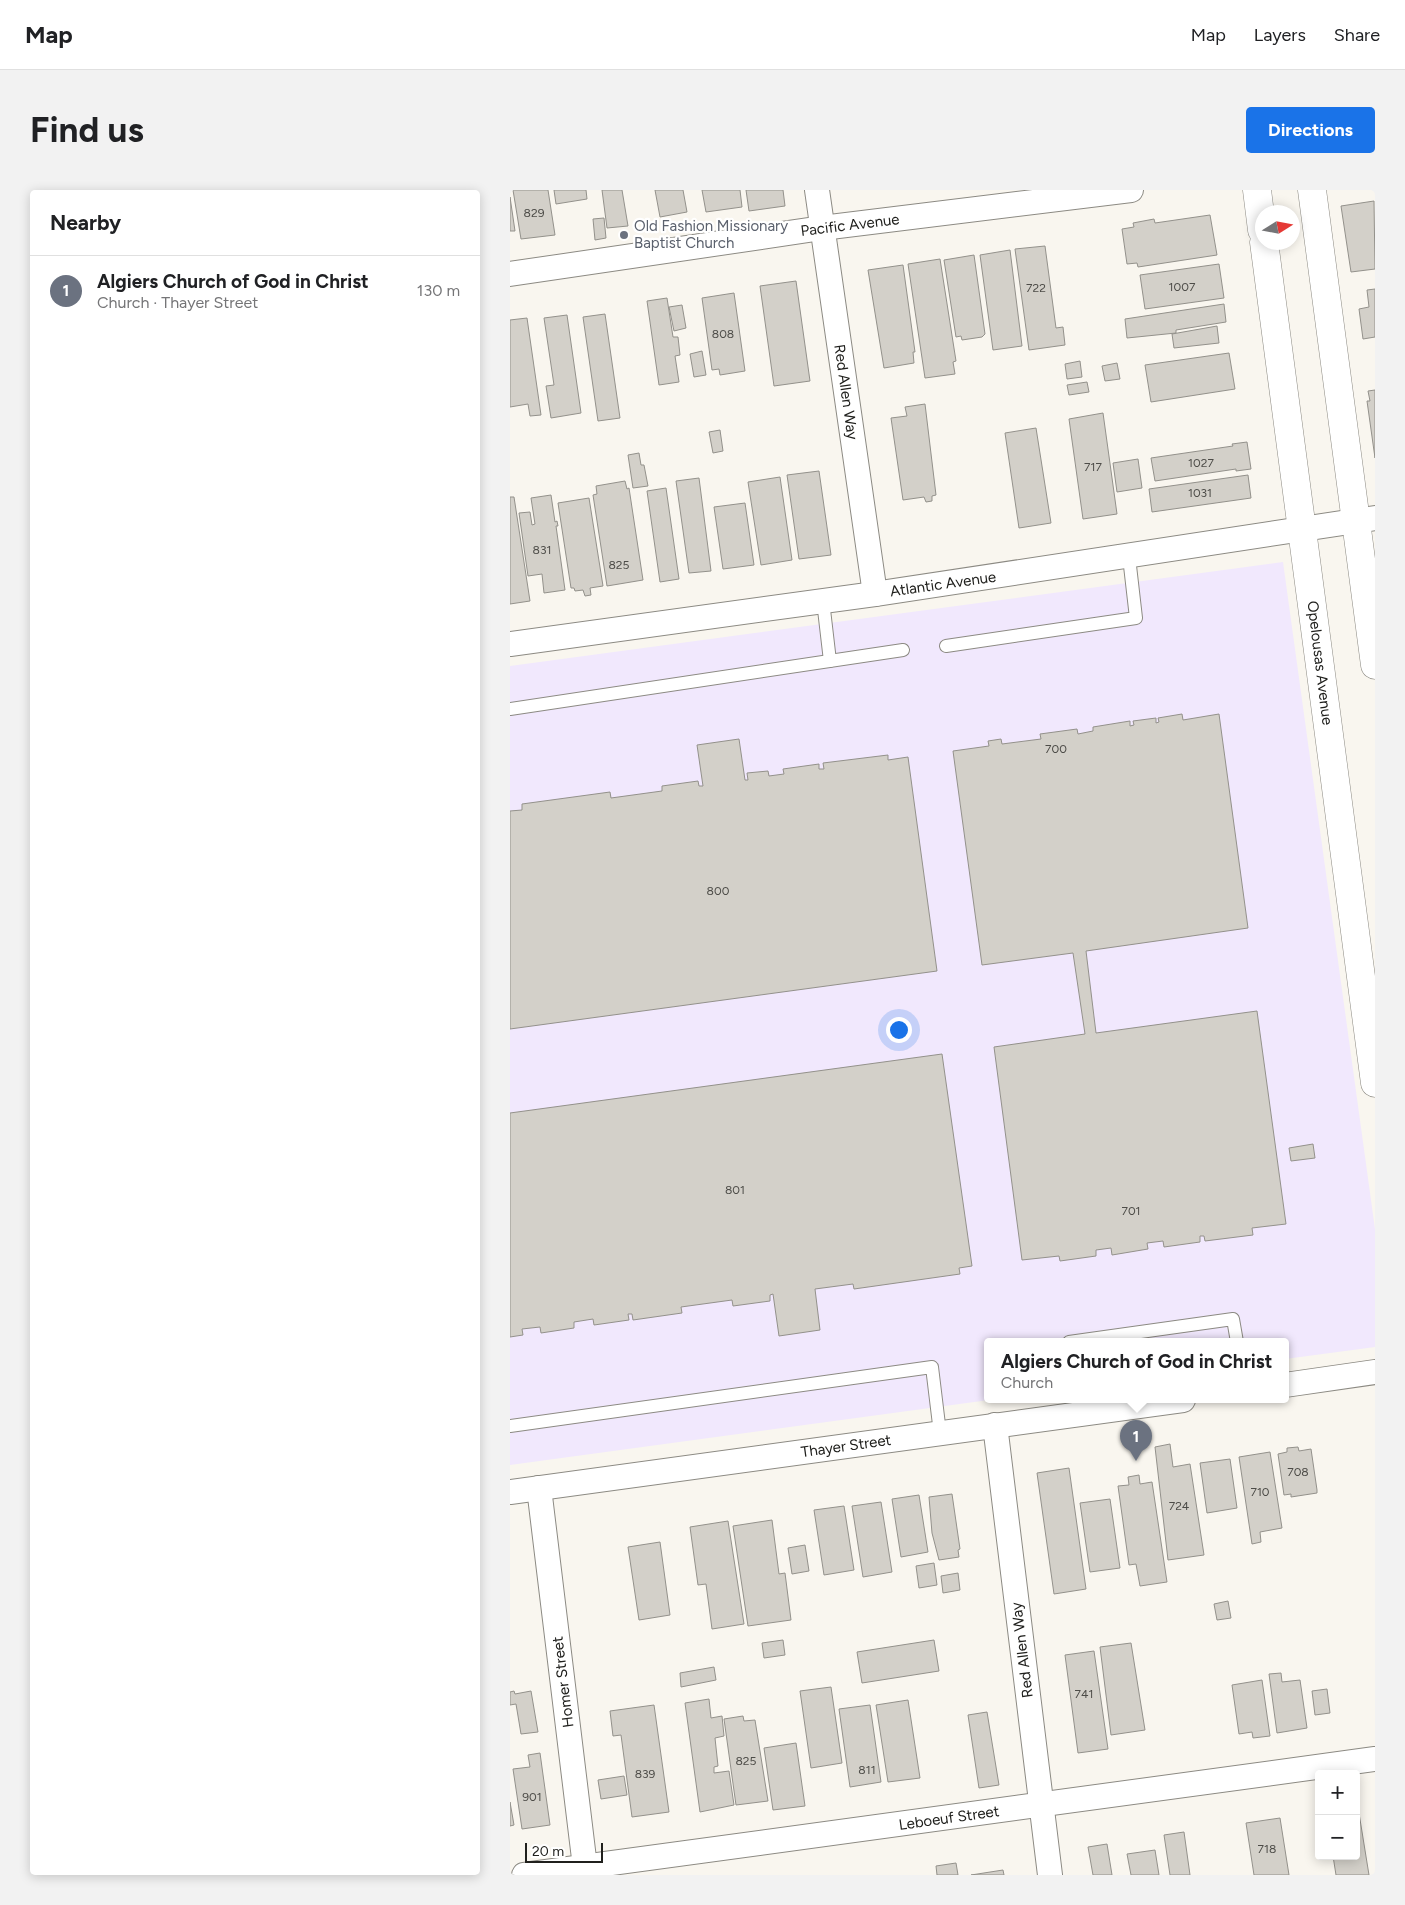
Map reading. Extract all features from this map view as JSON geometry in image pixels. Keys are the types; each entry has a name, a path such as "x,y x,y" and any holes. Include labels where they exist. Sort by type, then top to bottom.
{"street":[{"name":"Red Allen Way","path":"817,190 875,594"},
{"name":"Pacific Avenue","path":"510,274 822,228 1131,190"},
{"path":"1257,190 1259,205"},
{"path":"1312,190 1365,520 1375,665"},
{"name":"Opelousas Avenue","path":"1265,250 1375,1083"},
{"name":"Atlantic Avenue","path":"510,644 823,602 1365,520"},
{"path":"1289,1384 1375,1372"},
{"name":"Thayer Street","path":"510,1492 1160,1403"},
{"name":"Red Allen Way","path":"994,1425 1050,1875"},
{"name":"Homer Street","path":"539,1488 586,1871"},
{"name":"Leboeuf Street","path":"524,1875 586,1871 1375,1760"}],"lane":[{"path":"946,646 1136,618 1129,557"},
{"path":"823,602 830,660"},
{"path":"510,709 902,650"},
{"path":"1098,1338 1233,1319 1236,1338"},
{"path":"510,1426 932,1367 940,1433"}],"shaded area":[{"path":"1283,562 1375,1229 1375,1347 1289,1358 1289,1338 984,1338 984,1401 510,1465 510,666"}],"building":[{"path":"513,190 548,190 555,235 521,239"},
{"path":"554,190 586,190 587,199 556,204"},
{"path":"602,190 622,190 628,226 607,228"},
{"path":"655,190 683,190 687,212 660,217"},
{"path":"702,190 740,190 742,207 706,212"},
{"path":"746,190 783,190 785,206 749,211"},
{"path":"510,197 515,231 510,231"},
{"path":"1374,201 1375,269 1351,272 1341,206"},
{"path":"1210,215 1217,255 1138,267 1137,263 1127,264 1122,229 1134,227 1133,223 1154,219 1155,223"},
{"path":"604,218 606,238 595,240 593,219"},
{"path":"1045,246 1056,328 1063,327 1065,345 1029,350 1015,249"},
{"path":"1010,250 1022,346 993,350 980,255"},
{"path":"974,255 985,334 982,337 962,340 961,336 956,337 944,260"},
{"path":"940,259 956,361 953,362 955,374 925,378 908,264"},
{"path":"1219,264 1224,298 1145,309 1140,275"},
{"path":"903,265 915,352 913,352 914,363 884,368 868,270"},
{"path":"796,281 810,381 774,386 760,286"},
{"path":"1375,289 1375,337 1363,339 1359,309 1369,307 1367,290"},
{"path":"734,293 745,371 720,375 719,369 712,370 702,298"},
{"path":"667,298 673,337 678,337 680,355 675,356 679,382 659,385 647,301"},
{"path":"1224,304 1226,322 1176,330 1176,333 1127,338 1125,319"},
{"path":"682,305 686,328 674,331 669,307"},
{"path":"605,314 620,418 598,421 583,317"},
{"path":"567,315 581,413 551,418 546,386 554,385 544,318"},
{"path":"527,318 541,415 530,416 528,404 510,407 510,320"},
{"path":"1217,326 1219,343 1174,348 1172,334"},
{"path":"702,351 706,375 694,377 690,354"},
{"path":"1229,353 1235,389 1151,402 1145,365"},
{"path":"1080,361 1082,377 1067,379 1065,364"},
{"path":"1117,363 1120,379 1105,381 1102,366"},
{"path":"1087,382 1089,392 1069,395 1067,385"},
{"path":"1375,390 1375,458 1367,401 1370,401 1368,391"},
{"path":"925,404 936,495 932,496 932,501 926,502 924,497 903,500 891,418 907,416 905,407"},
{"path":"1103,413 1117,514 1083,519 1069,419"},
{"path":"1036,428 1051,523 1019,528 1005,433"},
{"path":"720,430 723,451 713,453 709,432"},
{"path":"1247,442 1251,469 1236,471 1236,469 1155,481 1151,458 1233,446 1232,444"},
{"path":"639,453 641,465 644,465 648,486 633,488 628,455"},
{"path":"1138,459 1142,488 1117,492 1113,463"},
{"path":"819,471 831,555 799,559 787,475"},
{"path":"1248,475 1251,498 1152,512 1149,489"},
{"path":"780,477 792,560 761,565 748,482"},
{"path":"699,478 711,571 689,573 676,481"},
{"path":"625,481 627,489 629,488 643,580 607,586 593,495 597,494 596,486"},
{"path":"666,488 679,579 660,582 647,491"},
{"path":"551,495 555,522 557,521 558,526 556,526 565,590 544,593 542,574 528,576 519,513 530,512 532,525 535,524 531,498"},
{"path":"510,497 514,497 530,601 510,604"},
{"path":"589,498 603,586 590,588 591,595 585,596 583,590 575,591 574,588 571,588 558,503"},
{"path":"745,503 754,565 723,569 714,507"},
{"path":"1182,714 1183,720 1219,714 1248,928 1086,951 1096,1033 1257,1011 1286,1224 1252,1228 1253,1235 1205,1241 1204,1236 1200,1236 1200,1242 1164,1247 1163,1241 1147,1243 1148,1249 1112,1255 1111,1248 1096,1250 1096,1256 1060,1261 1059,1256 1022,1260 994,1047 1085,1034 1073,953 982,965 953,751 989,746 988,741 1001,739 1002,744 1041,739 1040,734 1077,729 1078,734 1093,731 1093,727 1130,721 1130,726 1134,725 1133,721 1156,718 1156,723 1159,722 1158,718"},
{"path":"739,739 745,780 748,780 747,773 768,771 769,776 784,774 783,769 819,764 819,769 824,769 823,763 888,755 888,760 908,757 937,971 510,1029 510,811 522,810 522,804 610,792 611,798 662,791 662,786 698,781 699,786 703,786 697,745"},
{"path":"942,1054 972,1266 959,1268 960,1274 854,1289 853,1284 815,1289 820,1330 779,1336 773,1294 770,1295 770,1301 733,1306 732,1300 681,1307 682,1313 633,1320 632,1314 628,1314 629,1320 594,1325 593,1319 574,1322 574,1328 541,1333 540,1327 522,1329 523,1335 510,1337 510,1113"},
{"path":"1313,1144 1315,1158 1291,1161 1289,1148"},
{"path":"1170,1444 1173,1467 1190,1464 1204,1555 1168,1560 1155,1447"},
{"path":"1298,1447 1299,1451 1311,1449 1317,1493 1291,1497 1291,1494 1284,1495 1278,1454 1287,1452 1287,1448"},
{"path":"1270,1452 1282,1528 1260,1532 1261,1542 1252,1544 1239,1457"},
{"path":"1230,1459 1237,1508 1207,1513 1200,1463"},
{"path":"1069,1468 1086,1589 1054,1594 1037,1473"},
{"path":"1139,1475 1140,1484 1152,1482 1167,1582 1140,1586 1136,1564 1129,1565 1118,1486 1129,1485 1128,1477"},
{"path":"952,1494 960,1549 958,1550 959,1557 939,1560 932,1533 929,1497"},
{"path":"919,1495 928,1552 901,1557 892,1499"},
{"path":"1110,1499 1120,1568 1090,1572 1080,1503"},
{"path":"881,1502 892,1572 863,1577 852,1506"},
{"path":"844,1506 854,1570 824,1575 814,1510"},
{"path":"772,1520 779,1574 785,1573 791,1620 748,1626 733,1526"},
{"path":"728,1521 744,1624 712,1629 706,1584 698,1585 690,1527"},
{"path":"660,1542 670,1615 639,1620 628,1547"},
{"path":"805,1545 809,1571 792,1574 788,1548"},
{"path":"934,1563 937,1585 919,1588 916,1566"},
{"path":"958,1573 960,1590 943,1593 941,1576"},
{"path":"1228,1601 1231,1618 1217,1620 1214,1604"},
{"path":"783,1640 785,1655 764,1658 762,1643"},
{"path":"934,1640 939,1671 862,1683 857,1652"},
{"path":"1131,1643 1145,1730 1111,1735 1100,1647"},
{"path":"1094,1651 1108,1749 1078,1753 1065,1655"},
{"path":"714,1667 716,1680 681,1687 680,1673"},
{"path":"1281,1673 1282,1682 1300,1680 1307,1728 1277,1733 1269,1674"},
{"path":"1262,1680 1270,1736 1253,1738 1252,1732 1239,1734 1232,1685"},
{"path":"831,1687 842,1763 811,1768 800,1691"},
{"path":"1327,1689 1330,1713 1315,1715 1312,1691"},
{"path":"514,1691 515,1694 531,1691 538,1732 521,1734 516,1704 510,1705 510,1692"},
{"path":"709,1699 711,1718 722,1716 724,1736 715,1738 718,1766 714,1767 714,1773 729,1771 734,1805 700,1812 685,1703"},
{"path":"908,1700 920,1778 888,1782 876,1705"},
{"path":"654,1705 669,1812 632,1817 621,1735 613,1736 610,1711"},
{"path":"870,1705 881,1782 850,1787 839,1709"},
{"path":"987,1712 999,1785 979,1788 968,1715"},
{"path":"743,1716 744,1721 755,1720 768,1801 736,1805 724,1719"},
{"path":"796,1743 805,1806 773,1810 764,1748"},
{"path":"540,1753 550,1825 522,1829 513,1769 530,1767 528,1755"},
{"path":"624,1776 627,1795 601,1799 598,1780"},
{"path":"510,1802 514,1825 510,1826"},
{"path":"1280,1818 1289,1875 1254,1875 1246,1823"},
{"path":"1360,1819 1369,1875 1336,1875 1334,1860 1360,1860"},
{"path":"1184,1832 1190,1875 1170,1875 1164,1835"},
{"path":"1107,1844 1112,1875 1093,1875 1088,1847"},
{"path":"1155,1850 1159,1875 1131,1875 1127,1854"},
{"path":"956,1863 958,1875 937,1875 936,1866"},
{"path":"1003,1870 1004,1875 971,1875"}],"place":[{"name":"Old Fashion Missionary Baptist Church","path":"624,235"},
{"name":"Algiers Church of God in Christ","path":"1136,1461"}]}
